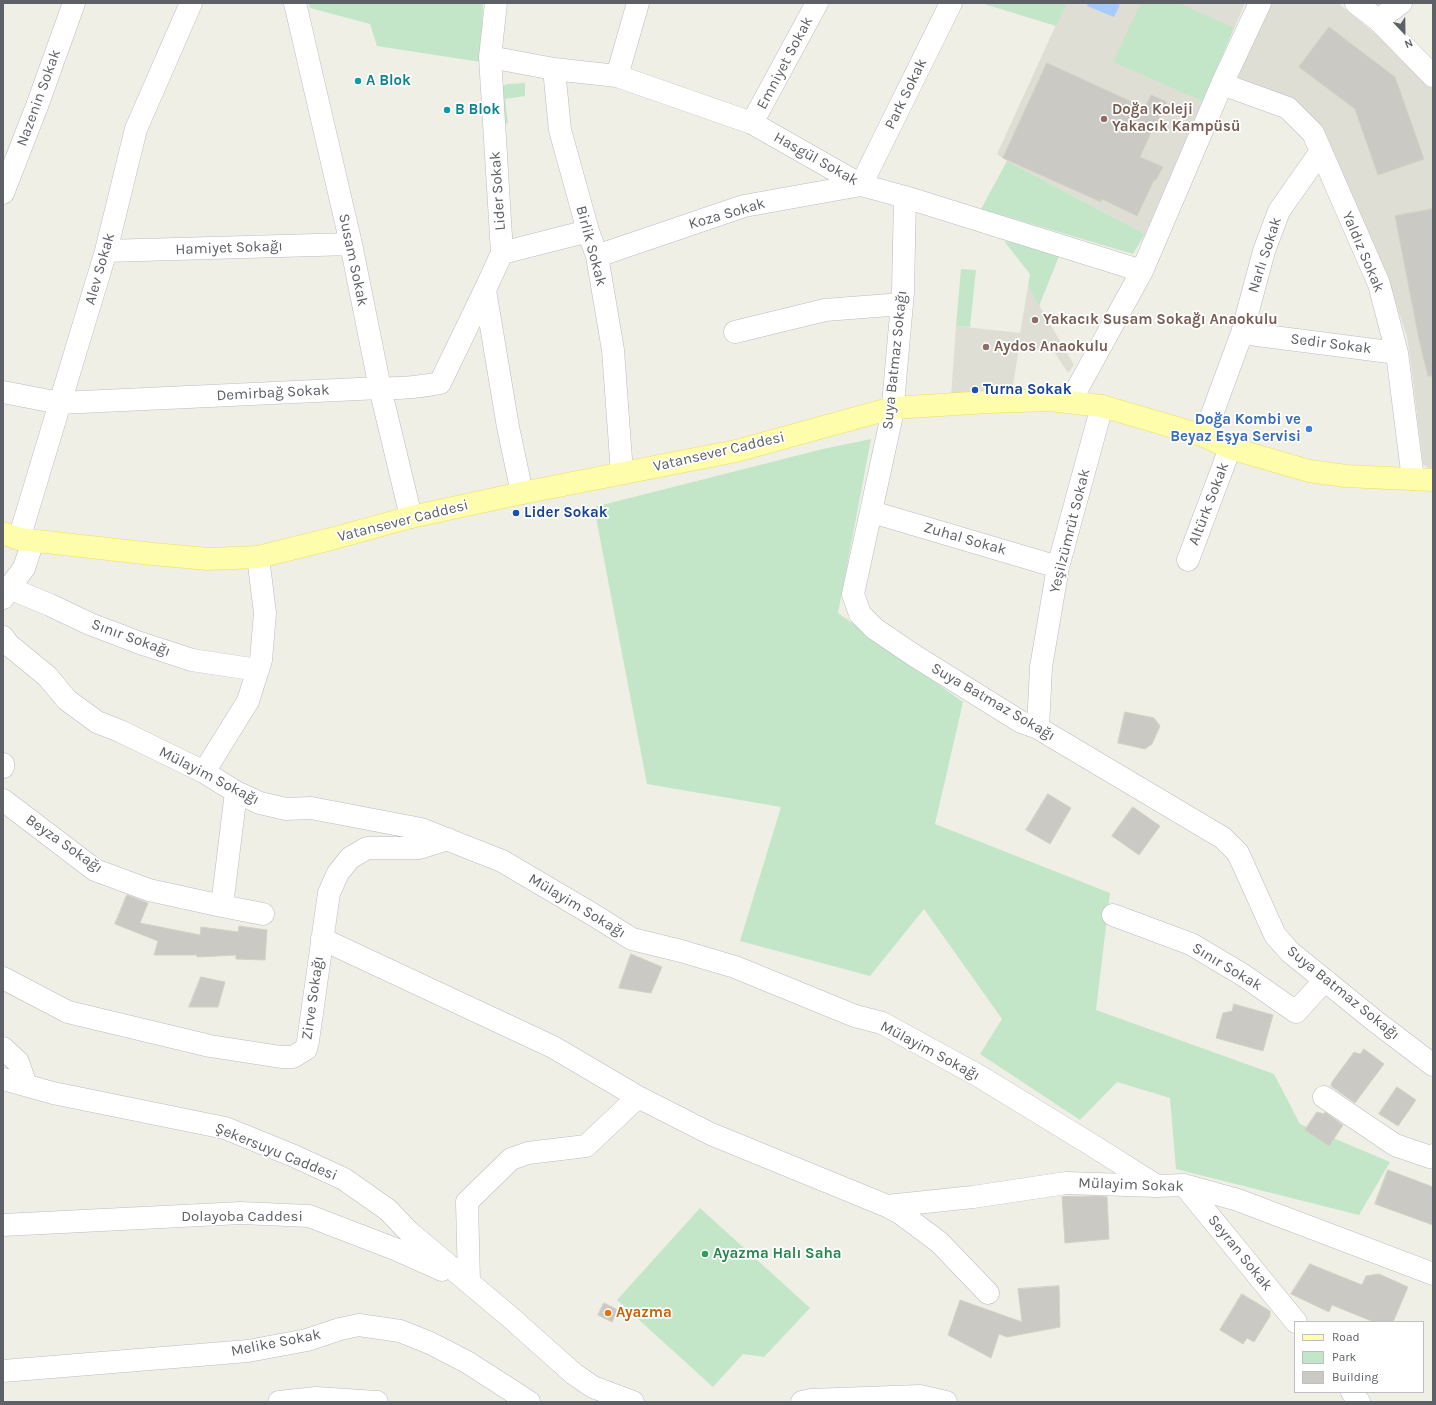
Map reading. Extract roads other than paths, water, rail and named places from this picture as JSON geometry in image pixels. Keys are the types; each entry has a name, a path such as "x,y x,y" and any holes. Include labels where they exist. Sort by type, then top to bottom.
{"main road":[{"name":"Vatansever Caddesi","path":"18,538 208,559 258,557 332,539 411,517 736,450 892,408 988,402 1050,400 1102,406 1204,436 1230,448 1309,471 1346,476 1423,479"}],"street":[{"name":"Nazenin Sokak","path":"3,193 37,106 74,3"},
{"name":"Alev Sokak","path":"18,538 106,251 136,129 191,3"},
{"name":"Susam Sokak","path":"295,3 351,244 380,388 411,517"},
{"name":"Lider Sokak","path":"486,290 502,253 490,57 496,3"},
{"path":"617,76 638,3"},
{"name":"Emniyet Sokak","path":"752,123 817,3"},
{"name":"Park Sokak","path":"861,185 951,3"},
{"path":"1070,402 1142,271 1222,84 1260,3"},
{"path":"1356,3 1378,20 1433,76"},
{"path":"1378,20 1401,3"},
{"name":"Hasgül Sokak","path":"490,57 554,69 617,76 752,123 861,185 905,197 1142,271"},
{"name":"Birlik Sokak","path":"554,69 560,130 588,231 597,256 613,350 622,473"},
{"name":"Yaldız Sokak","path":"1222,84 1288,108 1313,133 1379,284 1397,353 1423,479"},
{"name":"Narlı Sokak","path":"1204,436 1242,333 1264,251 1279,211 1321,151"},
{"name":"Koza Sokak","path":"597,256 744,206 861,185"},
{"name":"Suya Batmaz Sokağı","path":"905,197 902,304 892,415 853,594 860,614 875,629 915,656 1021,722 1038,728 1223,838 1238,853 1275,935 1290,952 1375,1021 1433,1065"},
{"path":"502,253 588,231"},
{"name":"Hamiyet Sokağı","path":"106,251 351,244"},
{"path":"486,290 508,427 522,493"},
{"name":"Demirbağ Sokak","path":"3,392 60,403 380,388 397,389 421,387 440,383 486,290"},
{"path":"734,332 825,310 902,304"},
{"name":"Sedir Sokak","path":"1242,333 1397,353"},
{"name":"Yeşilzümrüt Sokak","path":"1038,728 1041,667 1058,567 1102,406"},
{"name":"Altürk Sokak","path":"1188,560 1230,448"},
{"name":"Zuhal Sokak","path":"872,512 1058,567"},
{"path":"6,593 24,568 18,538"},
{"path":"204,772 248,701 261,660 265,613 258,557"},
{"name":"Sınır Sokağı","path":"6,593 50,605 90,624 140,643 192,660 258,670"},
{"name":"Mülayim Sokağı","path":"3,637 9,645 47,676 67,700 97,722 120,731 204,772 236,792 260,803 286,810 310,808 421,829 502,861 632,939 681,951 735,968 847,1013 882,1024 979,1076 1157,1186"},
{"path":"222,906 236,792"},
{"name":"Beyza Sokağı","path":"3,800 95,870 149,890 263,914"},
{"name":"Zirve Sokağı","path":"3,978 68,1012 210,1046 281,1057 293,1057 306,1049 308,1041 329,893 338,873 350,858 367,848 419,848 448,839"},
{"name":"Sınır Sokak","path":"1113,915 1191,944 1243,975 1296,1012 1325,980"},
{"path":"322,939 553,1047 638,1097 711,1134 887,1206 900,1213 939,1242 988,1293"},
{"path":"3,1048 18,1062 26,1085"},
{"name":"Şekersuyu Caddesi","path":"3,1079 53,1093 225,1128 294,1156 344,1179 388,1210 409,1232 469,1282 574,1374 593,1387 633,1402"},
{"path":"469,1282 467,1202 511,1159 528,1153 586,1146 638,1097"},
{"path":"1324,1097 1395,1145 1430,1157 1433,1155"},
{"name":"Mülayim Sokak","path":"887,1206 973,1197 1066,1183 1157,1186 1184,1185 1238,1200 1433,1274"},
{"name":"Seyran Sokak","path":"1184,1185 1295,1321"},
{"name":"Dolayoba Caddesi","path":"3,1225 241,1213 309,1216 395,1249 469,1282"},
{"name":"Melike Sokak","path":"3,1371 248,1351 299,1342 340,1329 359,1325 400,1331 430,1343 467,1362 529,1402"},
{"path":"1353,1393 1359,1402"},
{"path":"802,1402 811,1400 920,1396 946,1402"},
{"path":"279,1402 316,1398 377,1402"}],"water":[{"path":"1088,3 1116,3 1120,5 1114,17 1087,6"}],"place":[{"name":"A Blok","path":"358,81"},
{"name":"B Blok","path":"447,110"},
{"name":"Doğa Koleji Yakacık Kampüsü","path":"1104,119"},
{"name":"Yakacık Susam Sokağı Anaokulu","path":"1035,320"},
{"name":"Aydos Anaokulu","path":"986,347"},
{"name":"Turna Sokak","path":"975,390"},
{"name":"Doğa Kombi ve Beyaz Eşya Servisi","path":"1309,429"},
{"name":"Lider Sokak","path":"516,513"},
{"name":"Ayazma Halı Saha","path":"705,1254"},
{"name":"Ayazma","path":"608,1313"}]}
